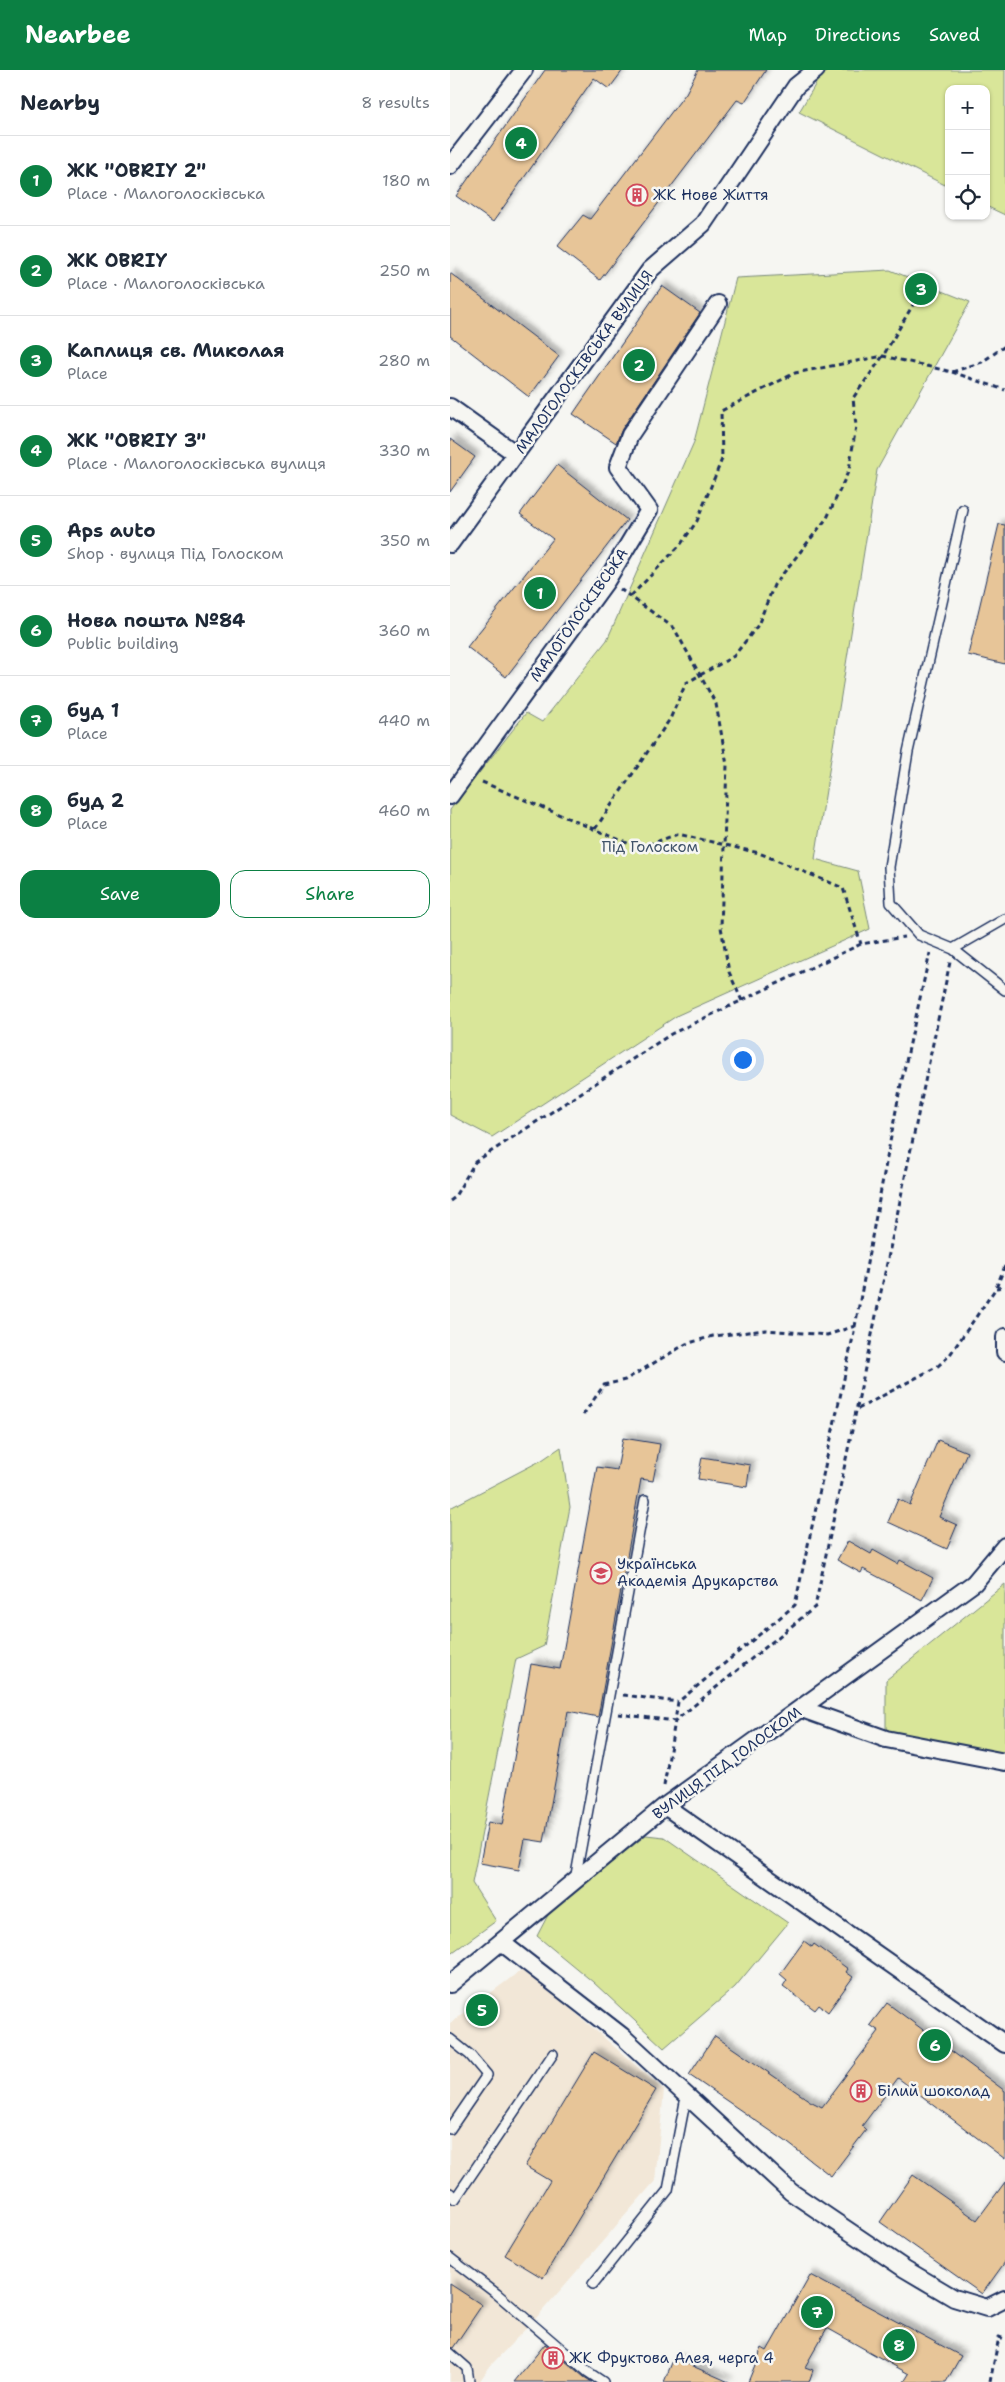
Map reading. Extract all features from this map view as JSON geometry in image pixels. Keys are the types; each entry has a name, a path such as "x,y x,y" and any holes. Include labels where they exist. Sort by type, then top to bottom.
{"street":[{"path":"450,166 524,70"},
{"name":"МАЛОГОЛОСКІВСЬКА ВУЛИЦЯ","path":"450,544 650,270 703,224 796,86 816,70"},
{"name":"МАЛОГОЛОСКІВСЬКА","path":"450,796 607,580 649,510 618,467 630,435 718,304"},
{"path":"450,407 516,454"},
{"path":"1005,1337 1005,1352"},
{"name":"ВУЛИЦЯ ПІД ГОЛОСКОМ","path":"450,1984 665,1806 802,1709 974,1583 1005,1546"},
{"path":"802,1709 886,1739 1005,1762"},
{"path":"665,1806 1005,2044"},
{"path":"501,1942 622,2036 791,2192 905,2269 954,2298 987,2308 1005,2299"}],"lane":[{"path":"963,510 908,752 889,867 890,903 919,935 953,949 1005,990"},
{"path":"953,949 1005,919"},
{"path":"575,1881 645,1500"},
{"path":"450,2039 470,2055 487,2075 450,2129"},
{"path":"450,2193 455,2199 553,2054"},
{"path":"593,2284 668,2190 686,2097"},
{"path":"450,2258 497,2294 588,2372 603,2382"},
{"path":"450,2353 463,2363 469,2375 469,2382"}],"path":[{"path":"595,829 670,720 686,683 734,656 758,625 774,585 826,518 849,470 856,426 853,398 883,356 914,303"},
{"path":"952,372 982,362 1005,346"},
{"path":"631,596 682,544 697,521 722,460 721,412 795,373 883,356 952,372 1005,390"},
{"path":"607,580 674,628 716,704 727,765 721,927 729,972 742,1001"},
{"path":"465,776 639,848 678,834 759,854 843,888 861,944"},
{"path":"450,1201 454,1198 475,1162 671,1034 861,944 919,935"},
{"path":"664,1788 678,1702 795,1605 855,1326 901,1084 933,941"},
{"path":"606,1712 675,1721 815,1607 953,949"},
{"path":"858,1409 938,1366 950,1356 996,1288 1005,1266"},
{"path":"996,1288 1005,1287"},
{"path":"583,1415 604,1385 625,1380 686,1344 713,1336 766,1330 827,1335 855,1326"},
{"path":"610,1693 678,1702"},
{"path":"990,2382 999,2337 1005,2339"}],"shaded area":[{"path":"524,1968 664,2090 655,2181 537,2317 491,2365 479,2382 450,2382 450,2023"}],"green space":[{"path":"824,70 1005,70 1005,215 990,208 990,85 945,85 945,185 799,112"},
{"name":"Під Голоском","path":"890,270 970,302 877,470 815,859 858,871 870,929 678,1015 492,1137 450,1115 450,810 526,713 542,722 607,640 694,442 736,278"},
{"path":"561,1447 570,1507 544,1646 516,1659 472,1883 496,1921 450,1954 450,1508 542,1460"},
{"path":"1005,1584 1005,1759 886,1739 886,1680"},
{"path":"646,1835 664,1837 788,1923 735,1987 664,2048 593,1982 537,1936 549,1913"}],"building":[{"path":"545,70 623,70 609,89 594,78 493,222 456,196"},
{"name":"ЖК Нове Життя","path":"698,70 766,70 744,103 737,100 600,280 557,247 583,215 590,219 686,93"},
{"path":"450,273 559,356 529,397 450,336"},
{"path":"662,286 700,313 622,429 616,443 573,414"},
{"path":"450,439 475,457 450,492"},
{"path":"557,465 627,520 506,677 467,647 553,539 520,514"},
{"path":"999,524 1005,525 1005,664 968,655"},
{"name":"Українська Академія Друкарства","path":"623,1438 660,1444 653,1481 641,1479 598,1717 568,1711 544,1842 525,1839 519,1870 480,1863 488,1822 502,1825 531,1664 560,1669 597,1467 617,1470"},
{"path":"938,1440 967,1452 939,1517 957,1525 947,1549 888,1522 898,1499 910,1505"},
{"path":"702,1457 750,1465 747,1487 698,1479"},
{"path":"848,1541 871,1554 873,1550 898,1564 900,1560 933,1578 922,1600 863,1569 861,1573 837,1560"},
{"path":"804,1941 812,1947 814,1944 848,1969 846,1972 853,1977 828,2012 819,2005 815,2010 783,1986 787,1980 780,1974"},
{"path":"887,2003 1005,2091 1005,2159 898,2078 862,2126 866,2130 831,2176 784,2140 689,2075 715,2036 810,2101 822,2107 879,2031 870,2025"},
{"path":"594,2052 656,2090 543,2278 505,2255 550,2181 525,2166"},
{"path":"913,2175 977,2220 1005,2182 1005,2262 982,2294 880,2222"},
{"path":"810,2275 961,2356 946,2382 904,2382 909,2374 827,2328 805,2367 813,2370 809,2382 748,2382 762,2348 767,2351"},
{"path":"450,2284 482,2305 453,2348 450,2347"},
{"name":"ЖК Фруктова Алея, черга 4","path":"545,2344 584,2377 592,2382 514,2382"},
{"path":"674,2358 729,2382 664,2382"}],"place":[{"name":"ЖК \"OBRIY 3\"","path":"521,143"},
{"name":"ЖК Нове Життя","path":"637,195"},
{"name":"Каплиця св. Миколая","path":"921,289"},
{"name":"ЖК OBRIY","path":"639,365"},
{"name":"ЖК \"OBRIY 2\"","path":"540,593"},
{"name":"Українська Академія Друкарства","path":"601,1573"},
{"name":"Aps auto","path":"482,2010"},
{"name":"Нова пошта №84","path":"935,2045"},
{"name":"Білий шоколад","path":"861,2091"},
{"name":"буд 1","path":"817,2312"},
{"name":"буд 2","path":"899,2345"},
{"name":"ЖК Фруктова Алея, черга 4","path":"553,2358"}]}
